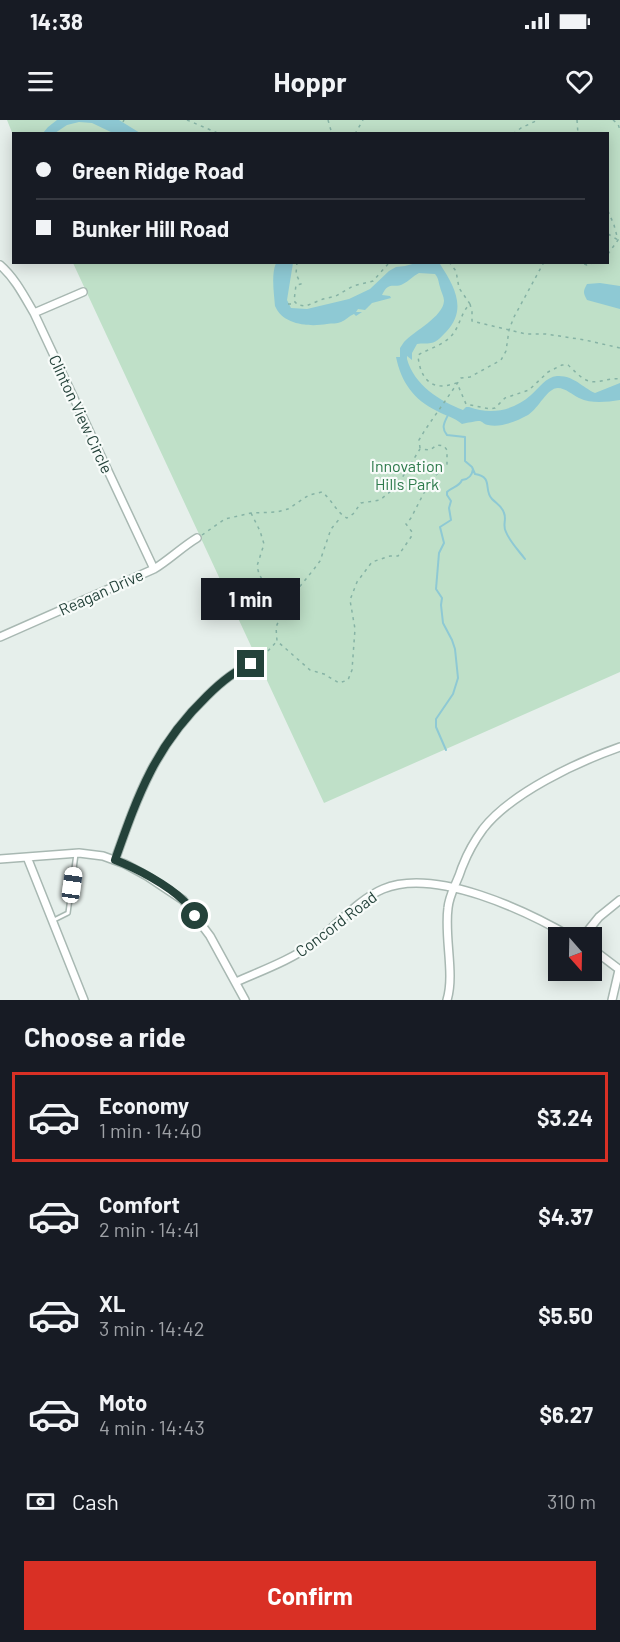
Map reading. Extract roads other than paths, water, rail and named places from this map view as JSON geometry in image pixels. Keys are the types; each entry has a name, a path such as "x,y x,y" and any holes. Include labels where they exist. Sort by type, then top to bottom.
{"street":[{"name":"Clinton View Circle","path":"0,265 17,284 33,313 154,569"},
{"path":"33,313 83,292"},
{"name":"Reagan Drive","path":"0,637 154,569 197,538"},
{"path":"115,860 139,795 164,746 195,708 220,683 240,668 251,664"},
{"path":"447,1000 450,973 446,929 448,906 453,888 471,848 483,829 494,817 548,779 598,754 620,747"},
{"path":"0,859 76,853 103,856 147,876 183,900 210,936 245,1000"},
{"path":"27,857 84,1000"},
{"name":"Concord Road","path":"236,982 305,949 369,898 381,890 398,884 415,883 453,888 517,908 555,927"},
{"path":"591,927 599,917 620,900"},
{"path":"602,956 620,970 612,1000"}],"lane":[{"path":"52,921 68,913 76,853"}],"water":[{"path":"57,120 119,120 138,132 111,132 92,123 79,122 67,125 56,132 44,132"},
{"path":"276,264 293,264 287,300 291,308 307,309 349,299 370,289 396,267 412,264 440,264 454,289 456,315 453,323 439,339 431,343 417,344 412,353 412,360 407,356 407,359 415,377 429,391 463,410 466,407 485,411 509,408 531,395 546,381 557,376 573,379 595,393 620,383 620,400 589,401 558,388 550,391 528,415 514,422 498,426 487,425 480,421 462,424 429,407 415,396 401,374 396,357 400,357 400,348 404,342 434,318 442,307 444,297 435,274 419,273 403,284 389,286 382,295 391,298 372,303 365,310 358,309 356,312 362,312 339,323 305,325 290,321 275,306"},
{"path":"587,284 620,286 620,309 587,300 584,292"}],"waterway":[{"path":"448,415 444,425 445,432 447,435 465,437 465,461 472,467 475,474 486,481 489,495 503,511 504,527 508,536 525,559"},
{"path":"446,750 436,727 436,719 453,694 458,678 455,649 443,623 442,598 436,589 439,553 444,543 440,527 451,520 449,508 451,501 447,492 462,480 470,477 473,469"}],"park label":[{"name":"Innovation Hills Park","path":"407,475"}]}
